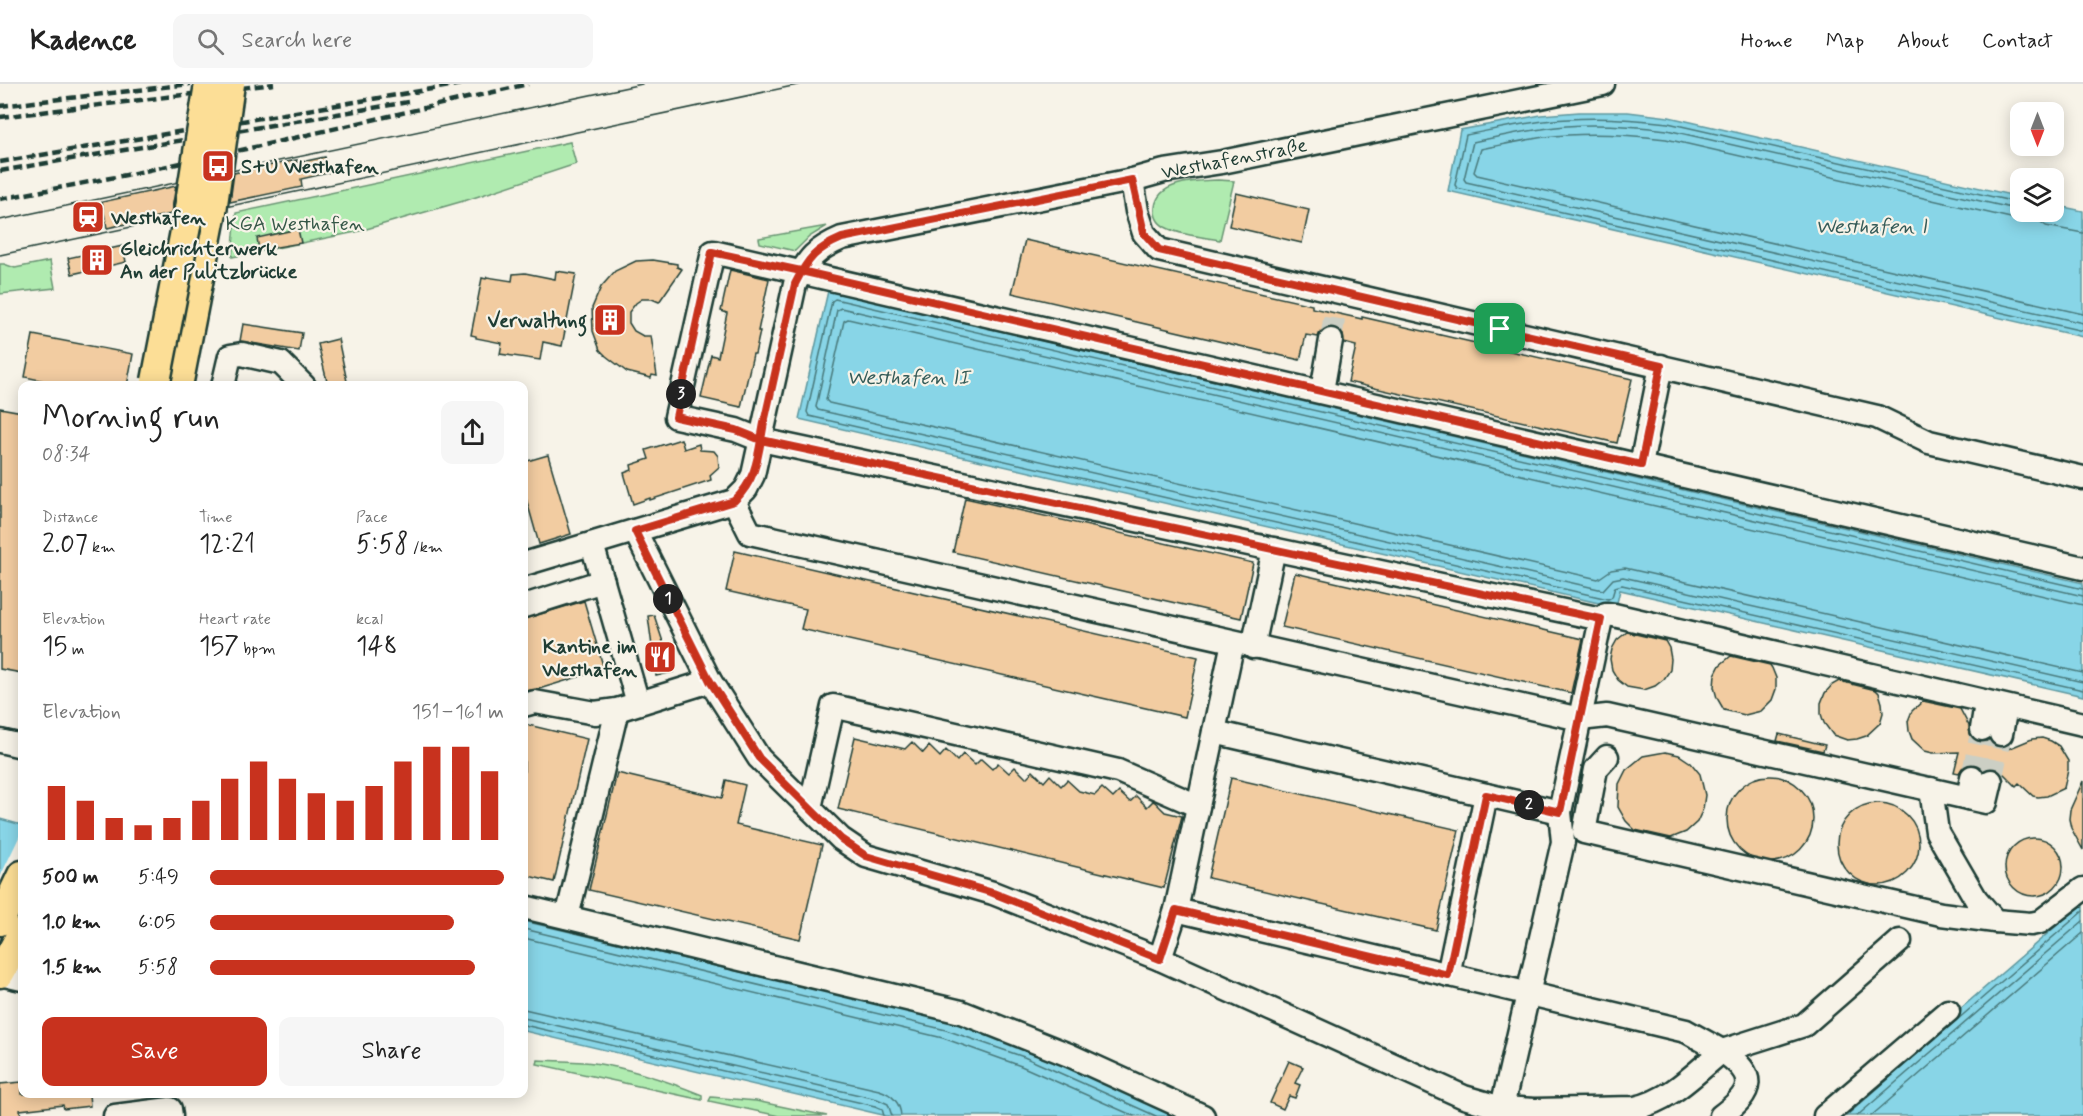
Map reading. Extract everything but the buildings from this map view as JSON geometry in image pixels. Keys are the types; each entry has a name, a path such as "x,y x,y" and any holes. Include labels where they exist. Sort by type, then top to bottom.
{"main road":[{"path":"179,381 200,213 208,84"},
{"path":"156,381 200,213 230,84"},
{"path":"0,921 18,883"}],"street":[{"name":"Westhafenstraße","path":"734,501 746,489 753,475 795,284 810,258 823,246 842,238 1132,180 1164,171 1222,162 1603,84"},
{"path":"1132,180 1144,233 1159,250 1338,303 1661,366 1877,417 1929,442 2083,478"},
{"path":"1601,619 761,440 736,430 676,417 712,252 2083,568"},
{"path":"1322,391 1331,340"},
{"path":"224,381 230,356 242,354 281,363 299,381"},
{"path":"1641,465 1661,366"},
{"path":"528,563 734,501 750,533 1580,719 1607,716 1930,789 1977,785"},
{"path":"635,531 710,681 759,758 841,839 866,856 993,893 1160,959 1501,1112 1635,1108 1650,1105 1665,1098 1722,1051 1804,1024 1900,941"},
{"path":"567,917 627,707 603,581 592,544"},
{"path":"1160,959 1176,910 1214,732 1274,549"},
{"path":"528,605 603,581"},
{"path":"1501,1112 1563,842 1560,812 1601,619 1606,614 2083,724"},
{"path":"528,704 536,702 595,713 627,707 710,681"},
{"path":"1992,731 1996,705"},
{"path":"810,808 833,706 1118,771 1198,806"},
{"path":"1214,732 1560,812"},
{"path":"0,741 18,745"},
{"path":"1607,757 1596,769 1584,832 1941,914 1995,921 2031,924 2040,922 2083,889"},
{"path":"1930,789 1937,832 1976,899 1995,921"},
{"path":"1448,975 1486,795"},
{"path":"528,908 961,1012 1069,1055 1203,1116"},
{"path":"1176,910 1686,1031 1722,1051 1742,1066 1747,1087 1741,1100 1721,1116"},
{"path":"9,957 18,972"},
{"path":"1825,1116 1948,1011"},
{"path":"115,1116 170,1109 171,1116"}],"green space":[{"name":"KGA Westhafen","path":"570,142 576,164 467,200 356,232 232,257 236,213"},
{"path":"1218,180 1234,181 1220,240 1178,232 1165,227 1158,221 1155,207 1163,192 1180,184"},
{"path":"827,226 809,237 795,251 760,243 759,238"},
{"path":"50,261 55,288 0,294 0,264 15,268"},
{"path":"538,1060 594,1063 621,1068 690,1090 702,1095 702,1100 537,1064"},
{"path":"711,1097 756,1101 827,1116 779,1116 709,1101"}],"water":[{"name":"Westhafen I","path":"1628,112 1669,117 2010,195 2010,222 2064,222 2064,207 2083,211 2083,337 1448,191 1460,130 1541,115"},
{"name":"Westhafen II","path":"828,291 2083,583 2083,696 1620,590 1616,607 799,419"},
{"path":"0,819 18,824 18,918 0,915"},
{"path":"2083,903 2083,1116 1836,1116"},
{"path":"528,916 949,1017 1188,1116 887,1116 528,1032"}],"pier":[{"path":"18,839 18,921 0,918 0,877"}],"tunnel":[{"path":"1331,340 1335,313"},
{"path":"1972,777 1982,729"},
{"path":"1991,781 2001,734"}],"tram line":[{"path":"0,220 642,84"},
{"path":"0,255 802,84"}],"railway":[{"path":"0,106 190,84"},
{"path":"0,117 274,84"},
{"path":"0,162 461,84"},
{"path":"0,199 255,147 528,84"},
{"path":"0,171 408,102"}],"place":[{"name":"S+U Westhafen","path":"218,166"},
{"name":"Westhafen","path":"88,217"},
{"name":"Gleichrichterwerk An der Pulitzbrücke","path":"97,260"},
{"name":"Verwaltung","path":"610,320"},
{"name":"Kantine im Westhafen","path":"660,657"}],"route":[{"path":"1500,329 1159,250 1144,233 1137,211 1132,180 842,238 823,246 810,258 801,271 795,284 764,423 761,440 753,475 746,489 734,501 635,531 710,681 759,758 841,839 866,856 993,893 1160,959 1176,910 1448,975 1486,795 1560,812 1601,619 761,440 736,430 676,417 712,252 801,271 1641,465 1661,366 1500,329"}]}
